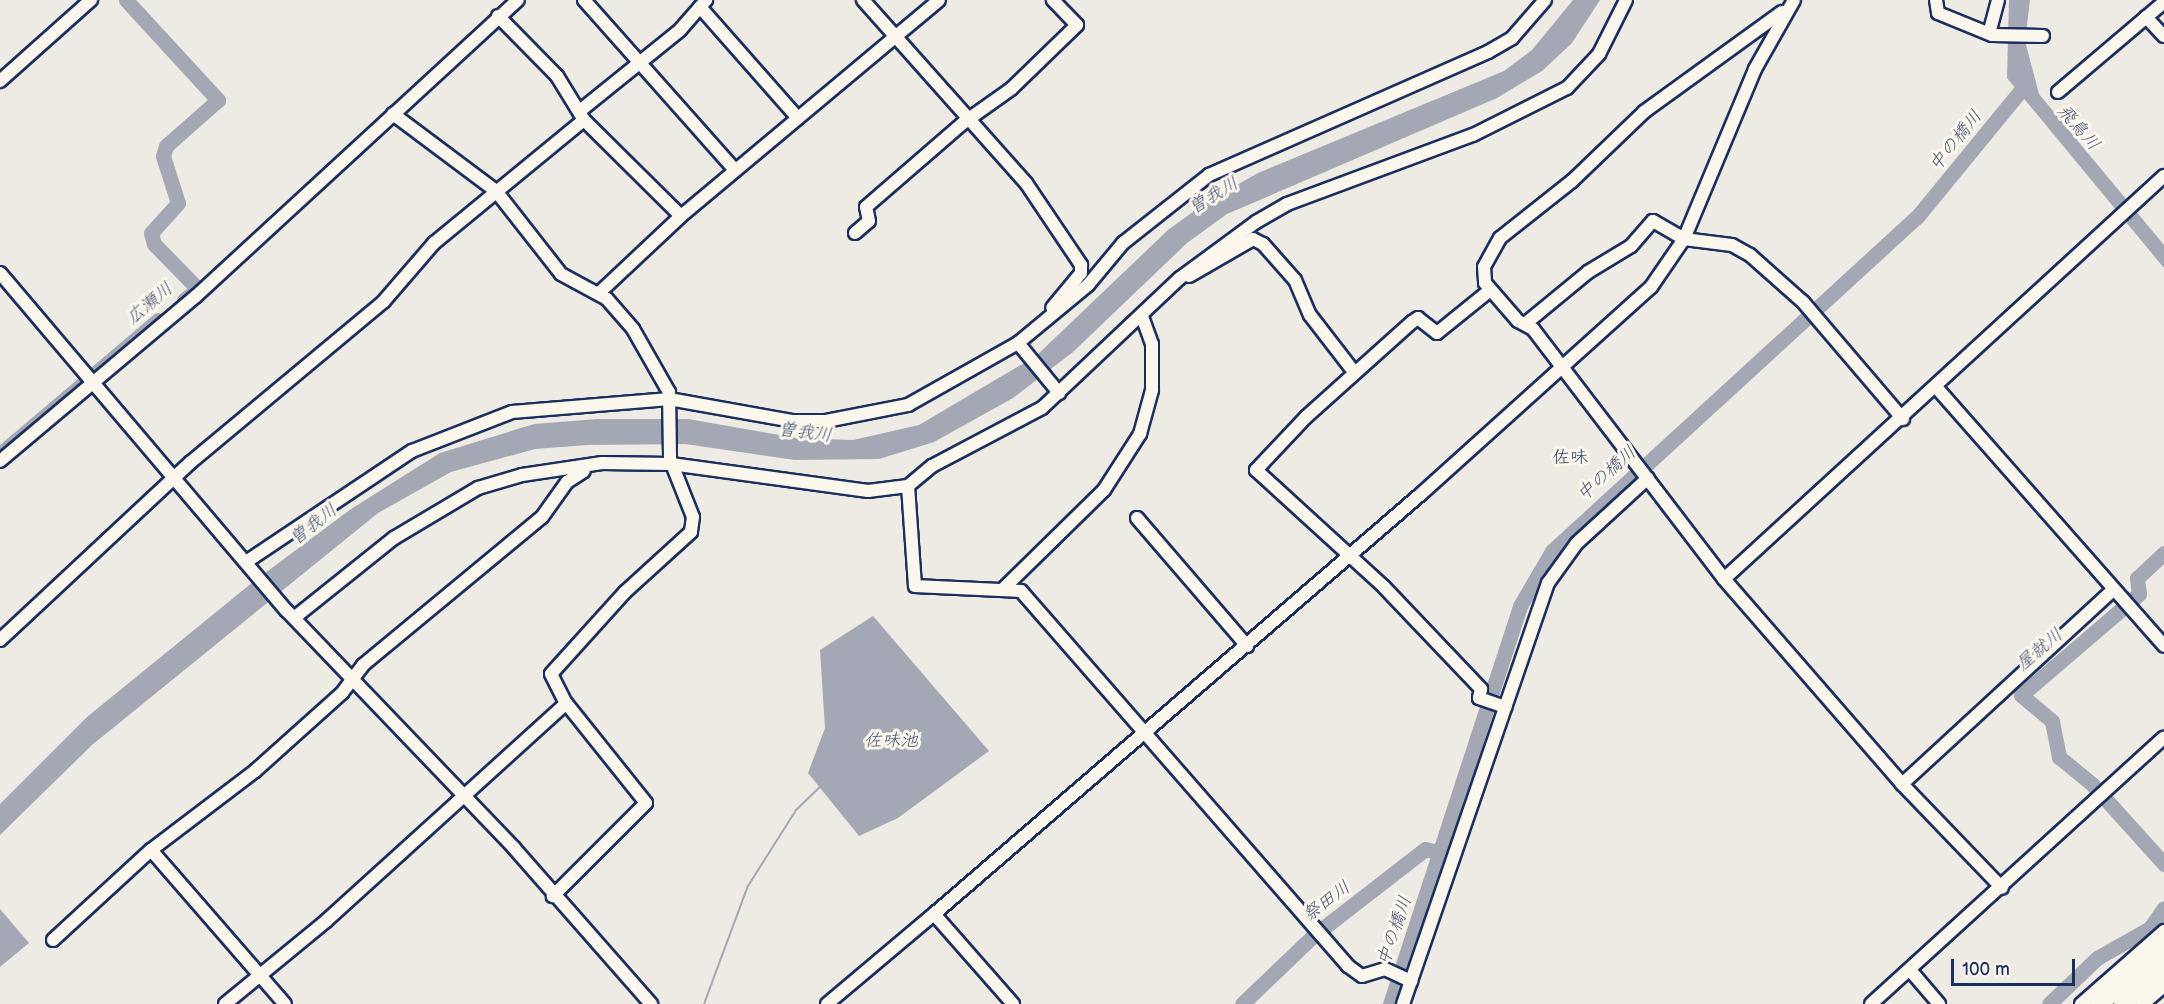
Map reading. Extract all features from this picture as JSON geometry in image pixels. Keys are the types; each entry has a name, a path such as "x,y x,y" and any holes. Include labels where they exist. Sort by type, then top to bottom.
{"highway":[{"path":"2100,1004 2164,948"},
{"path":"2124,1004 2164,969"}],"street":[{"path":"0,81 91,0"},
{"path":"0,461 93,382 518,0"},
{"path":"584,0 735,170"},
{"path":"246,562 354,486 449,432 559,405 670,404 793,421 860,418 908,405 1020,346 1081,273 1081,265 1026,183 967,122 863,0"},
{"path":"599,293 681,216 939,0"},
{"path":"855,233 869,221 866,207 967,122 1011,89 1077,25 1053,0"},
{"path":"1034,329 1088,285 1123,243 1209,175 1488,52 1512,38 1545,0"},
{"path":"290,614 394,538 478,488 522,475 602,463 670,462 858,490 908,486 932,466 1042,408 1057,390 1142,316 1180,278 1287,204 1473,135 1567,88 1599,54 1626,0"},
{"path":"1794,0 1785,10 1644,111 1572,181 1500,238 1484,267 1489,291 1525,324 1563,370 1724,579 1902,784 2002,888"},
{"path":"1936,0 1938,14 1993,33 2041,36"},
{"path":"1993,33 1998,0"},
{"path":"2058,92 2164,2"},
{"path":"0,640 174,478 384,301 434,243 583,115 703,4 798,118"},
{"path":"827,1004 1247,646 1563,370 1651,287 1683,239 1719,147 1785,10"},
{"path":"498,16 583,115 681,216"},
{"path":"2146,17 2164,36"},
{"path":"393,114 496,191 561,274 583,291 599,293 633,329 670,404 670,462 693,517 691,532 557,664 551,674 566,703 646,803 553,896"},
{"path":"1724,579 2114,227 2164,176"},
{"path":"1525,324 1588,272 1631,246 1653,221 1683,239 1732,245 1803,302 1903,418"},
{"path":"1180,278 1200,274 1253,239 1263,244 1295,280 1310,315 1354,372"},
{"path":"0,273 290,614 351,682 462,794 651,1004"},
{"path":"1489,291 1437,333 1418,318 1354,372 1256,470 1350,556 1481,689 1481,699 1504,706"},
{"path":"1004,588 1104,490 1140,434 1152,390 1152,344 1142,316"},
{"path":"1020,346 1057,390"},
{"path":"1936,387 2112,591 2164,646"},
{"path":"53,940 151,850 255,771 351,682 363,665 542,517 571,477 602,463"},
{"path":"1403,1004 1548,583 1562,561 1648,478"},
{"path":"908,486 915,586 1004,588 1021,591 1355,973 1362,976 1385,969 1410,980"},
{"path":"1137,518 1247,646"},
{"path":"1902,784 2112,591"},
{"path":"225,1004 259,972 327,921 462,794 566,703"},
{"path":"1871,1004 2002,888 2164,737"},
{"path":"151,850 285,1004"},
{"path":"934,914 1014,1004"},
{"path":"2081,1004 2164,931"},
{"path":"1910,970 1940,1004"},
{"path":"2143,1004 2164,986"}],"water":[{"path":"1573,0 1600,0 1572,43 1542,71 1497,98 1227,214 1187,243 1073,352 1013,398 934,442 879,459 795,460 685,444 587,445 535,449 451,472 378,513 92,745 0,835 0,804 87,717 253,582 351,509 440,453 534,424 597,419 688,419 796,438 853,440 919,425 1036,356 1168,230 1205,203 1258,173 1504,71 1532,50"},
{"path":"2009,0 2030,0 2025,41 2039,94 2164,245 2164,268 2007,78"},
{"name":"佐味池","path":"873,616 989,751 898,818 859,836 808,773 825,728 820,650"},
{"path":"0,909 29,943 0,967"}],"waterway":[{"name":"広瀬川","path":"126,0 218,100 166,146 163,156 178,203 151,233 154,244 198,289 184,300"},
{"name":"中の橋川","path":"1390,1004 1520,606 1552,551 1917,217 2026,84"},
{"name":"広瀬川","path":"0,454 158,320"},
{"name":"屋就川","path":"2164,553 2137,578 2139,594 2021,695 2052,721 2059,757 2092,784 2164,864"},
{"path":"704,1004 748,886 796,810 822,785"},
{"name":"祭田川","path":"1242,1004 1313,936 1425,849 1443,853"},
{"name":"屋就川","path":"2049,1004 2097,958 2150,928 2164,908"}],"district":[{"name":"佐味","path":"1570,458"}],"water label":[{"name":"飛鳥川","path":"2078,128"},
{"name":"曽我川","path":"1214,196"},
{"name":"曽我川","path":"805,433"},
{"name":"曽我川","path":"314,525"}]}
